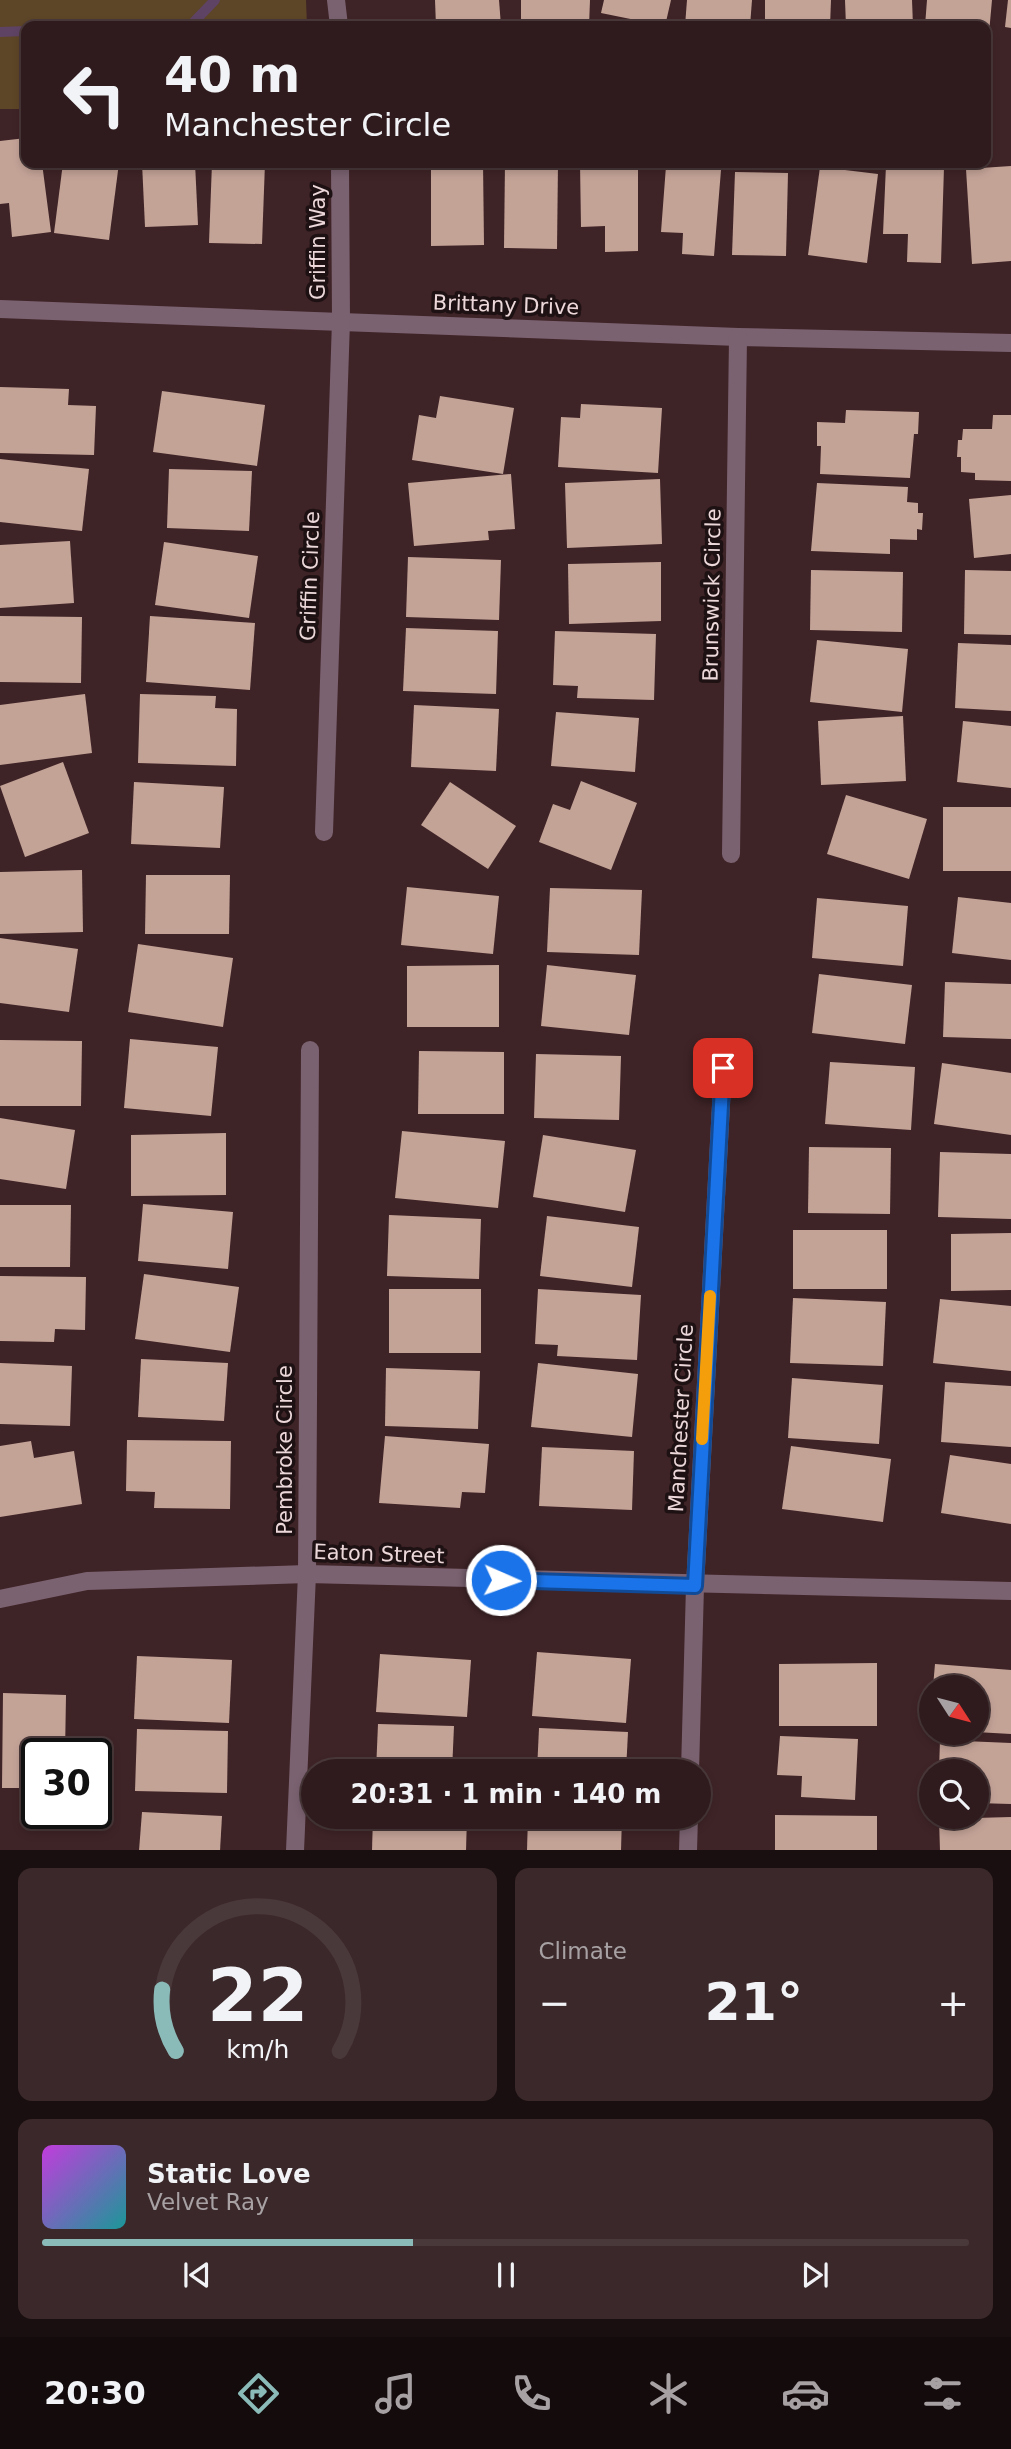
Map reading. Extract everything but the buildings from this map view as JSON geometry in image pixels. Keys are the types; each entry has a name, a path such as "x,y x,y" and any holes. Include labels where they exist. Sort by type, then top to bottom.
{"street":[{"path":"336,0 339,21"},
{"name":"Griffin Way","path":"340,168 341,321"},
{"name":"Brittany Drive","path":"0,309 738,337 1011,343"},
{"name":"Griffin Circle","path":"324,832 341,321"},
{"name":"Brunswick Circle","path":"731,854 738,337"},
{"name":"Pembroke Circle","path":"295,1850 307,1574 310,1050"},
{"name":"Manchester Circle","path":"690,1759 695,1586 723,1068"},
{"name":"Eaton Street","path":"0,1599 87,1581 307,1574 695,1586 1011,1591"},
{"path":"688,1850 689,1829"}],"shaded area":[{"path":"0,0 306,0 307,21 21,21 21,109 0,109"}],"waterway":[{"path":"195,21 215,0"},
{"path":"0,32 21,31"}],"slow traffic":[{"path":"702,1439 710,1296"}],"route":[{"path":"501,1580 695,1586 723,1068"}]}
